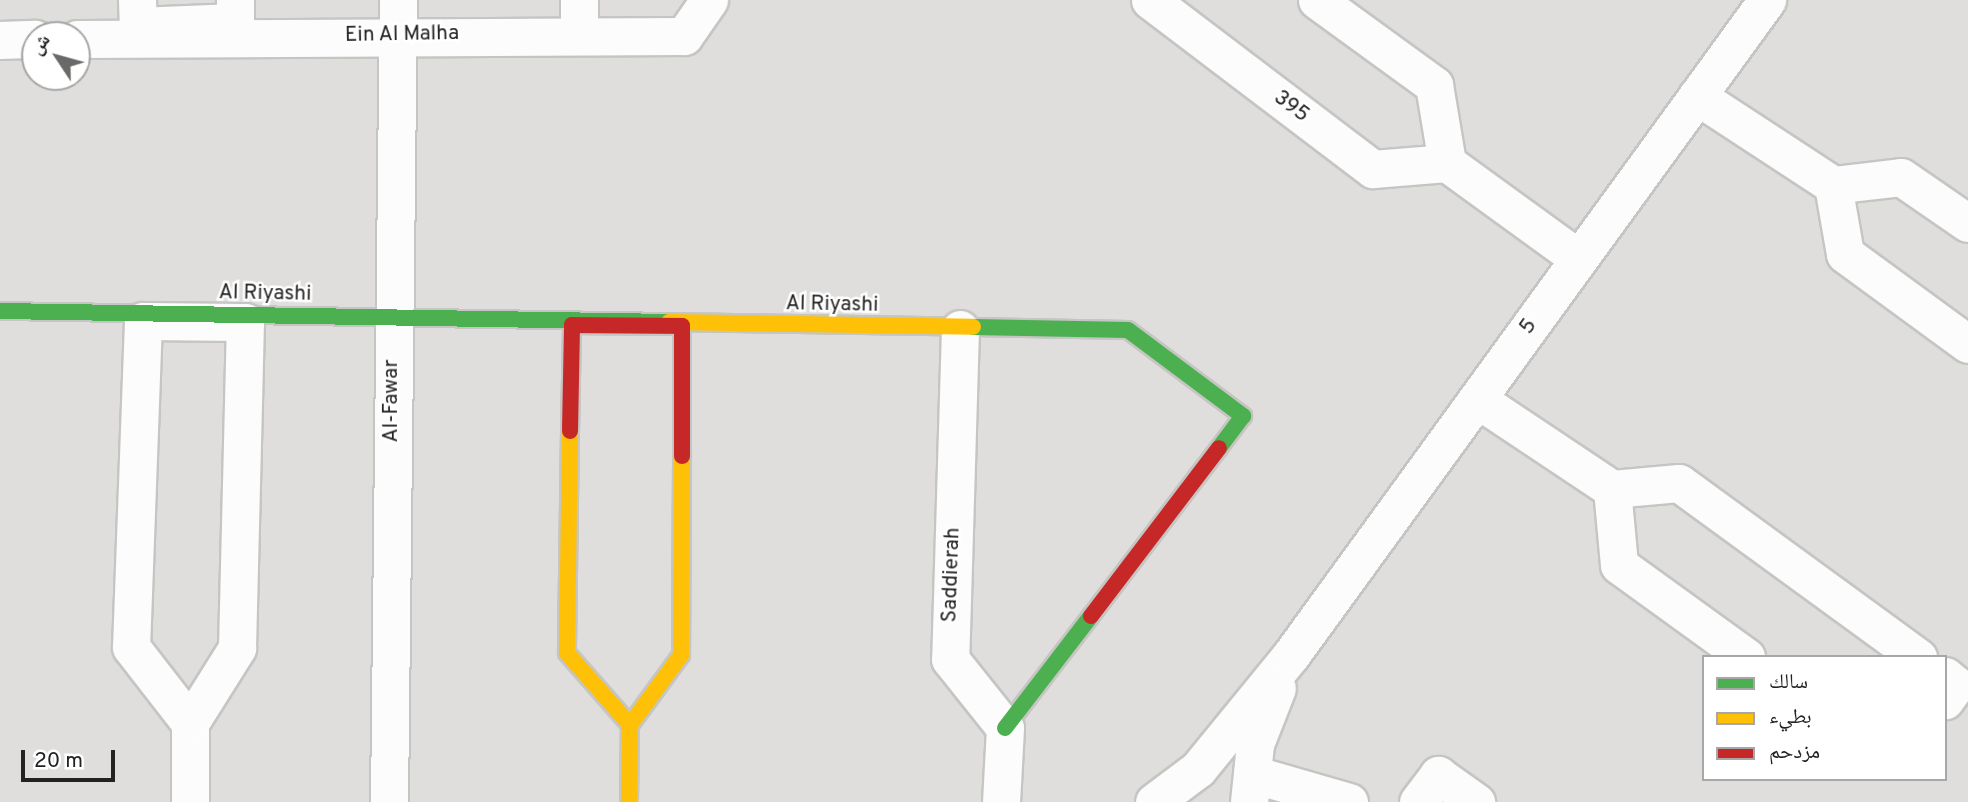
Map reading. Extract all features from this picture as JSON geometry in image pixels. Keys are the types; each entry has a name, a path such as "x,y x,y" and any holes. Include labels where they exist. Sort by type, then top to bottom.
{"street":[{"path":"137,0 138,26 235,22 235,0"},
{"name":"Ein Al Malha","path":"91,38 397,18 579,17 684,36 709,0"},
{"name":"395","path":"1150,0 1373,169 1447,163"},
{"path":"1317,0 1434,85 1447,163 1579,259"},
{"name":"5","path":"1154,802 1198,769 1291,654 1767,0"},
{"name":"Al-Fawar","path":"389,802 397,18"},
{"path":"0,40 21,39"},
{"path":"1698,96 1833,185 1901,177 1968,223"},
{"path":"1833,185 1845,254 1968,344"},
{"name":"Al Riyashi","path":"0,310 1128,330 1243,416 1005,728"},
{"path":"190,723 131,647 143,321 245,322 237,649 190,723 190,802"},
{"path":"629,802 630,725 681,654 682,326 572,325 567,653 630,725"},
{"name":"Saddierah","path":"960,329 950,659 1005,728"},
{"path":"1477,399 1612,489 1679,483 1915,655"},
{"path":"1612,489 1619,565 1743,655"},
{"name":"5","path":"1251,788 1255,744 1291,654"},
{"path":"1947,678 1956,685 1947,697"},
{"path":"1001,802 1005,728"},
{"path":"1418,802 1438,775 1476,802"},
{"path":"1251,788 1349,802"}],"shaded area":[{"path":"0,0 1968,0 1968,802 0,802"}],"traffic: fast":[{"path":"0,311 669,322"},
{"path":"973,327 1128,330 1243,416 1219,448"},
{"path":"1005,728 1091,616"}],"traffic: slow":[{"path":"669,322 973,327"},
{"path":"570,431 567,653 630,725"},
{"path":"629,802 630,725 681,655 682,456"}],"traffic: jam":[{"path":"570,431 572,325 682,326 682,456"},
{"path":"1091,616 1219,448"}]}
